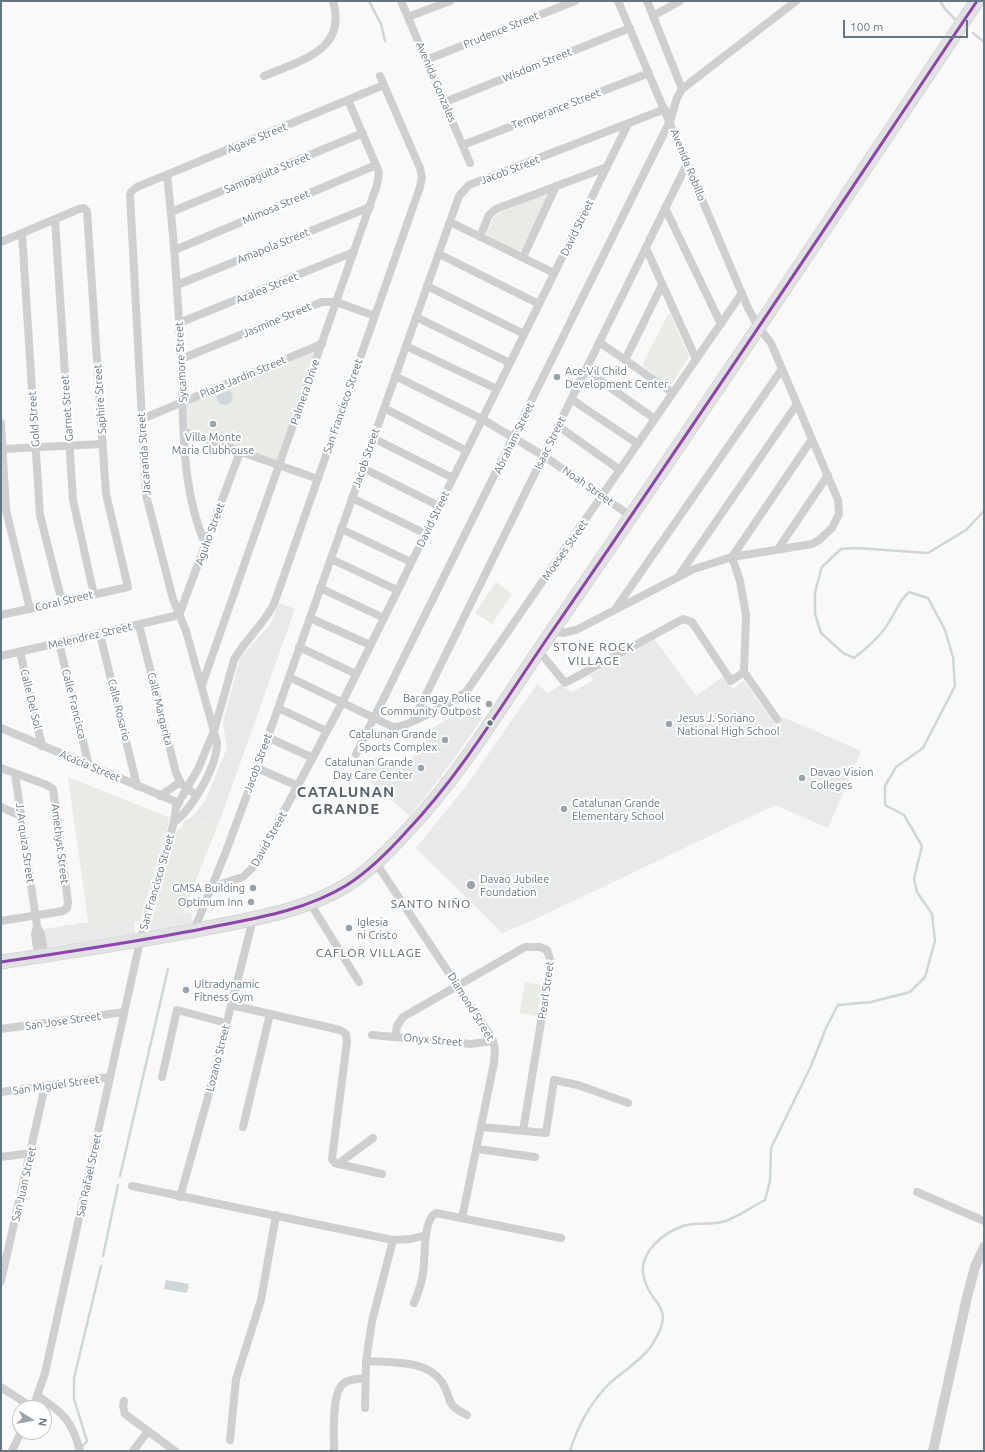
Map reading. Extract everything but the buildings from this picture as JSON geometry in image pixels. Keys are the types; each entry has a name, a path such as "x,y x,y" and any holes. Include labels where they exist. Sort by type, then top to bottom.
{"main road":[{"path":"1,962 140,941 286,911 310,903 348,884 376,863 418,820 455,774 552,631 632,517 977,1"}],"street":[{"path":"264,76 317,53 328,44 335,27 336,16 333,1"},
{"name":"Avenida Gonzales","path":"401,1 470,163"},
{"path":"408,18 450,1"},
{"name":"Prudence Street","path":"426,60 575,1"},
{"name":"Avenida Robillo","path":"552,631 568,632 615,610 680,574 732,557 812,544 823,538 832,528 836,522 840,508 828,475 771,343 759,328 742,293 618,1"},
{"path":"647,1 682,89 796,1"},
{"path":"653,16 680,1"},
{"name":"Wisdom Street","path":"445,102 630,28"},
{"name":"Temperance Street","path":"463,145 649,73"},
{"name":"San Francisco Street","path":"140,941 174,822 176,809 198,769 214,731 234,660 240,650 267,616 274,604 422,177 420,168 380,76"},
{"name":"Agave Street","path":"131,192 137,187 384,86"},
{"name":"Abraham Street","path":"356,754 670,121 675,104 682,89"},
{"name":"Palmera Drive","path":"202,686 370,207 378,179 376,165 348,100"},
{"name":"Jacob Street","path":"194,930 257,768 459,196 469,185 665,109"},
{"name":"David Street","path":"212,887 236,880 249,873 255,865 342,703 628,124"},
{"name":"Sampaguita Street","path":"171,212 363,133"},
{"name":"Isaac Street","path":"413,721 687,164"},
{"name":"Mimosa Street","path":"175,250 376,165"},
{"path":"480,237 489,215 496,209 607,167"},
{"name":"Sycamore Street","path":"167,175 175,250 184,432 190,497 197,526 206,546"},
{"path":"523,258 556,186"},
{"name":"Jacaranda Street","path":"131,192 130,200 146,495 172,599 188,636 214,731"},
{"name":"Amapola Street","path":"177,285 370,207"},
{"path":"665,208 720,324"},
{"name":"Saphire Street","path":"55,219 79,209 86,209 88,214 108,505 128,587"},
{"path":"1,242 55,219"},
{"name":"Garnet Street","path":"55,219 74,510 94,594"},
{"path":"450,222 554,273"},
{"name":"Gold Street","path":"22,233 40,515 62,602"},
{"path":"646,248 696,359"},
{"name":"Azalea Street","path":"179,324 354,252"},
{"path":"438,254 539,304"},
{"path":"625,360 662,285"},
{"path":"427,286 524,334"},
{"name":"Moeses Street","path":"289,677 389,726 397,727 413,721 461,695 470,688 742,293"},
{"name":"Jasmine Street","path":"181,359 316,303 327,301 336,302 375,316"},
{"path":"416,317 510,363"},
{"path":"599,342 673,393"},
{"name":"Plaza Jardin Street","path":"142,419 322,344"},
{"path":"406,346 497,389"},
{"path":"615,610 782,369"},
{"path":"586,370 655,419"},
{"name":"Noah Street","path":"395,376 482,419 514,438 544,456 632,517"},
{"path":"571,399 638,444"},
{"path":"680,574 797,404"},
{"path":"384,408 467,450"},
{"path":"1,423 8,525 30,609"},
{"path":"558,426 620,470"},
{"path":"184,432 318,479"},
{"path":"373,438 453,478"},
{"path":"777,719 744,672 746,615 740,580 732,557 812,439"},
{"path":"2,449 103,444"},
{"name":"Aguho Street","path":"180,615 240,452"},
{"path":"363,468 439,506"},
{"path":"778,550 828,475"},
{"path":"352,498 426,534"},
{"path":"341,529 411,562"},
{"path":"331,559 397,590"},
{"name":"Coral Street","path":"1,616 128,587"},
{"path":"320,588 384,618"},
{"name":"Melendrez Street","path":"1,656 180,615"},
{"path":"310,618 370,646"},
{"path":"539,651 565,683 683,618 692,622 731,681 744,672"},
{"name":"Calle Margarita","path":"139,625 176,772 180,782 187,789 196,794"},
{"name":"Calle Rosario","path":"100,634 137,786"},
{"name":"Calle Francisca","path":"59,643 89,766"},
{"path":"299,647 356,674"},
{"name":"Calle Del Sol","path":"20,652 42,746"},
{"path":"278,708 327,731"},
{"name":"Acacia Street","path":"1,728 179,803"},
{"name":"San Francisco Street","path":"174,822 183,815 196,794 216,755 217,742 214,731"},
{"path":"267,738 313,758"},
{"path":"1,768 15,774"},
{"path":"257,768 298,786"},
{"name":"J. Arquiza Street","path":"15,774 37,926 35,934 41,956"},
{"name":"Amethyst Street","path":"15,774 50,787 54,792 68,905 63,911 35,916"},
{"path":"160,796 180,782"},
{"path":"1,807 21,816"},
{"name":"Diamond Street","path":"376,863 493,1041 495,1055 482,1127 462,1218"},
{"path":"310,903 359,982"},
{"path":"1,921 35,916"},
{"name":"Lozano Street","path":"180,1197 198,1137 252,919"},
{"name":"San Rafael Street","path":"36,1400 140,941"},
{"name":"Pearl Street","path":"458,986 525,948 540,947 550,953 551,962 523,1131"},
{"path":"395,1037 397,1026 403,1017 458,986"},
{"path":"231,1005 340,1030 346,1034 347,1042 331,1155 333,1161 338,1164 382,1174"},
{"path":"162,1077 177,1010 226,1023"},
{"name":"San Jose Street","path":"1,1029 124,1012"},
{"path":"243,1127 270,1014"},
{"name":"Onyx Street","path":"372,1035 471,1044 493,1041"},
{"name":"San Miguel Street","path":"1,1092 110,1077"},
{"path":"482,1127 546,1133 554,1080 578,1085 628,1103"},
{"name":"San Juan Street","path":"1,1281 45,1086"},
{"path":"338,1164 373,1138"},
{"path":"477,1149 535,1157"},
{"path":"1,1157 31,1153"},
{"path":"132,1186 393,1240 411,1239 426,1235"},
{"path":"917,1192 984,1221"},
{"path":"414,1303 423,1276 426,1235 431,1217 436,1213 561,1238"},
{"path":"230,1440 236,1379 261,1300 276,1215"},
{"path":"365,1408 366,1362 372,1321 393,1240"},
{"path":"933,1451 967,1297 984,1247"},
{"path":"366,1362 423,1367 434,1374 442,1383 452,1407 467,1415"},
{"path":"334,1451 334,1418 337,1393 342,1384 351,1380 365,1378"},
{"path":"1,1388 20,1400"},
{"path":"38,1396 64,1414 74,1428 80,1451"},
{"path":"124,1401 123,1406 125,1414 175,1451"},
{"path":"133,1451 148,1431"},
{"path":"12,1451 17,1440"}],"shaded area":[{"path":"545,194 548,195 548,197 521,250 517,251 487,236 487,232 495,215"},
{"path":"670,313 689,356 672,384 668,385 642,365 668,314"},
{"path":"314,352 276,461 188,430 187,404"},
{"path":"230,390 233,397 231,402 226,405 220,404 216,396"},
{"path":"496,582 512,594 492,624 475,613"},
{"path":"279,603 295,609 221,817 182,828 184,821 192,817 205,801 227,748 223,723 239,661 243,654 270,625"},
{"path":"653,637 696,696 724,676 733,689 744,681 774,723 783,717 861,751 828,828 775,805 529,922 502,933 416,848 466,786 537,684 548,693 560,685 572,692 594,680 590,675"},
{"path":"469,707 483,717 448,767 410,816 371,783 362,767 380,755 395,761 402,768 424,745 420,735"},
{"path":"68,777 170,818 140,921 89,928"},
{"path":"221,817 183,913 151,919 177,830"},
{"path":"191,912 193,924 147,933 151,919"},
{"path":"134,921 135,934 46,947 44,929 89,922 90,928"},
{"path":"525,982 542,985 537,1016 520,1013"},
{"path":"166,1280 189,1284 187,1293 164,1289"}],"waterway":[{"path":"369,1 381,24 385,41"},
{"path":"940,1 945,9 958,22"},
{"path":"973,33 984,42"},
{"path":"570,1451 584,1418 599,1395 605,1388 642,1357 652,1345 660,1331 663,1321 660,1306 650,1293 643,1273 643,1265 650,1250 661,1238 675,1229 688,1225 717,1223 727,1220 765,1200 770,1181 771,1148 811,1066 826,1028 838,1005 871,1002 910,992 925,977 935,941 932,914 917,892 914,879 922,846 904,815 885,805 885,786 896,767 923,748 955,686 953,657 945,630 928,598 909,592 900,603 886,627 869,646 854,658 843,653 821,633 815,614 815,592 822,567 841,549 857,548 928,553 966,530 984,511"},
{"path":"120,1176 168,969"},
{"path":"103,1256 118,1185"},
{"path":"81,1448 87,1441 74,1399 74,1378 101,1266"}],"transit line":[{"path":"1,962 152,938 239,922 295,908 313,902 347,885 371,867 385,854 427,809 466,759 977,1"}],"place":[{"name":"Ace-Vil Child Development Center","path":"557,377"},
{"name":"Villa Monte Maria Clubhouse","path":"213,424"},
{"name":"Barangay Police Community Outpost","path":"489,704"},
{"name":"Jesus J. Soriano National High School","path":"669,724"},
{"name":"Catalunan Grande Sports Complex","path":"445,740"},
{"name":"Catalunan Grande Day Care Center","path":"421,768"},
{"name":"Davao Vision Colleges","path":"802,778"},
{"name":"Catalunan Grande Elementary School","path":"564,809"},
{"name":"Davao Jubilee Foundation","path":"471,885"},
{"name":"GMSA Building","path":"253,888"},
{"name":"Optimum Inn","path":"251,902"},
{"name":"Iglesia ni Cristo","path":"349,928"},
{"name":"Ultradynamic Fitness Gym","path":"186,990"}],"district":[{"name":"STONE ROCK VILLAGE","path":"594,654"},
{"name":"CATALUNAN GRANDE","path":"346,800"},
{"name":"SANTO NIÑO","path":"431,904"},
{"name":"CAFLOR VILLAGE","path":"369,953"}]}
